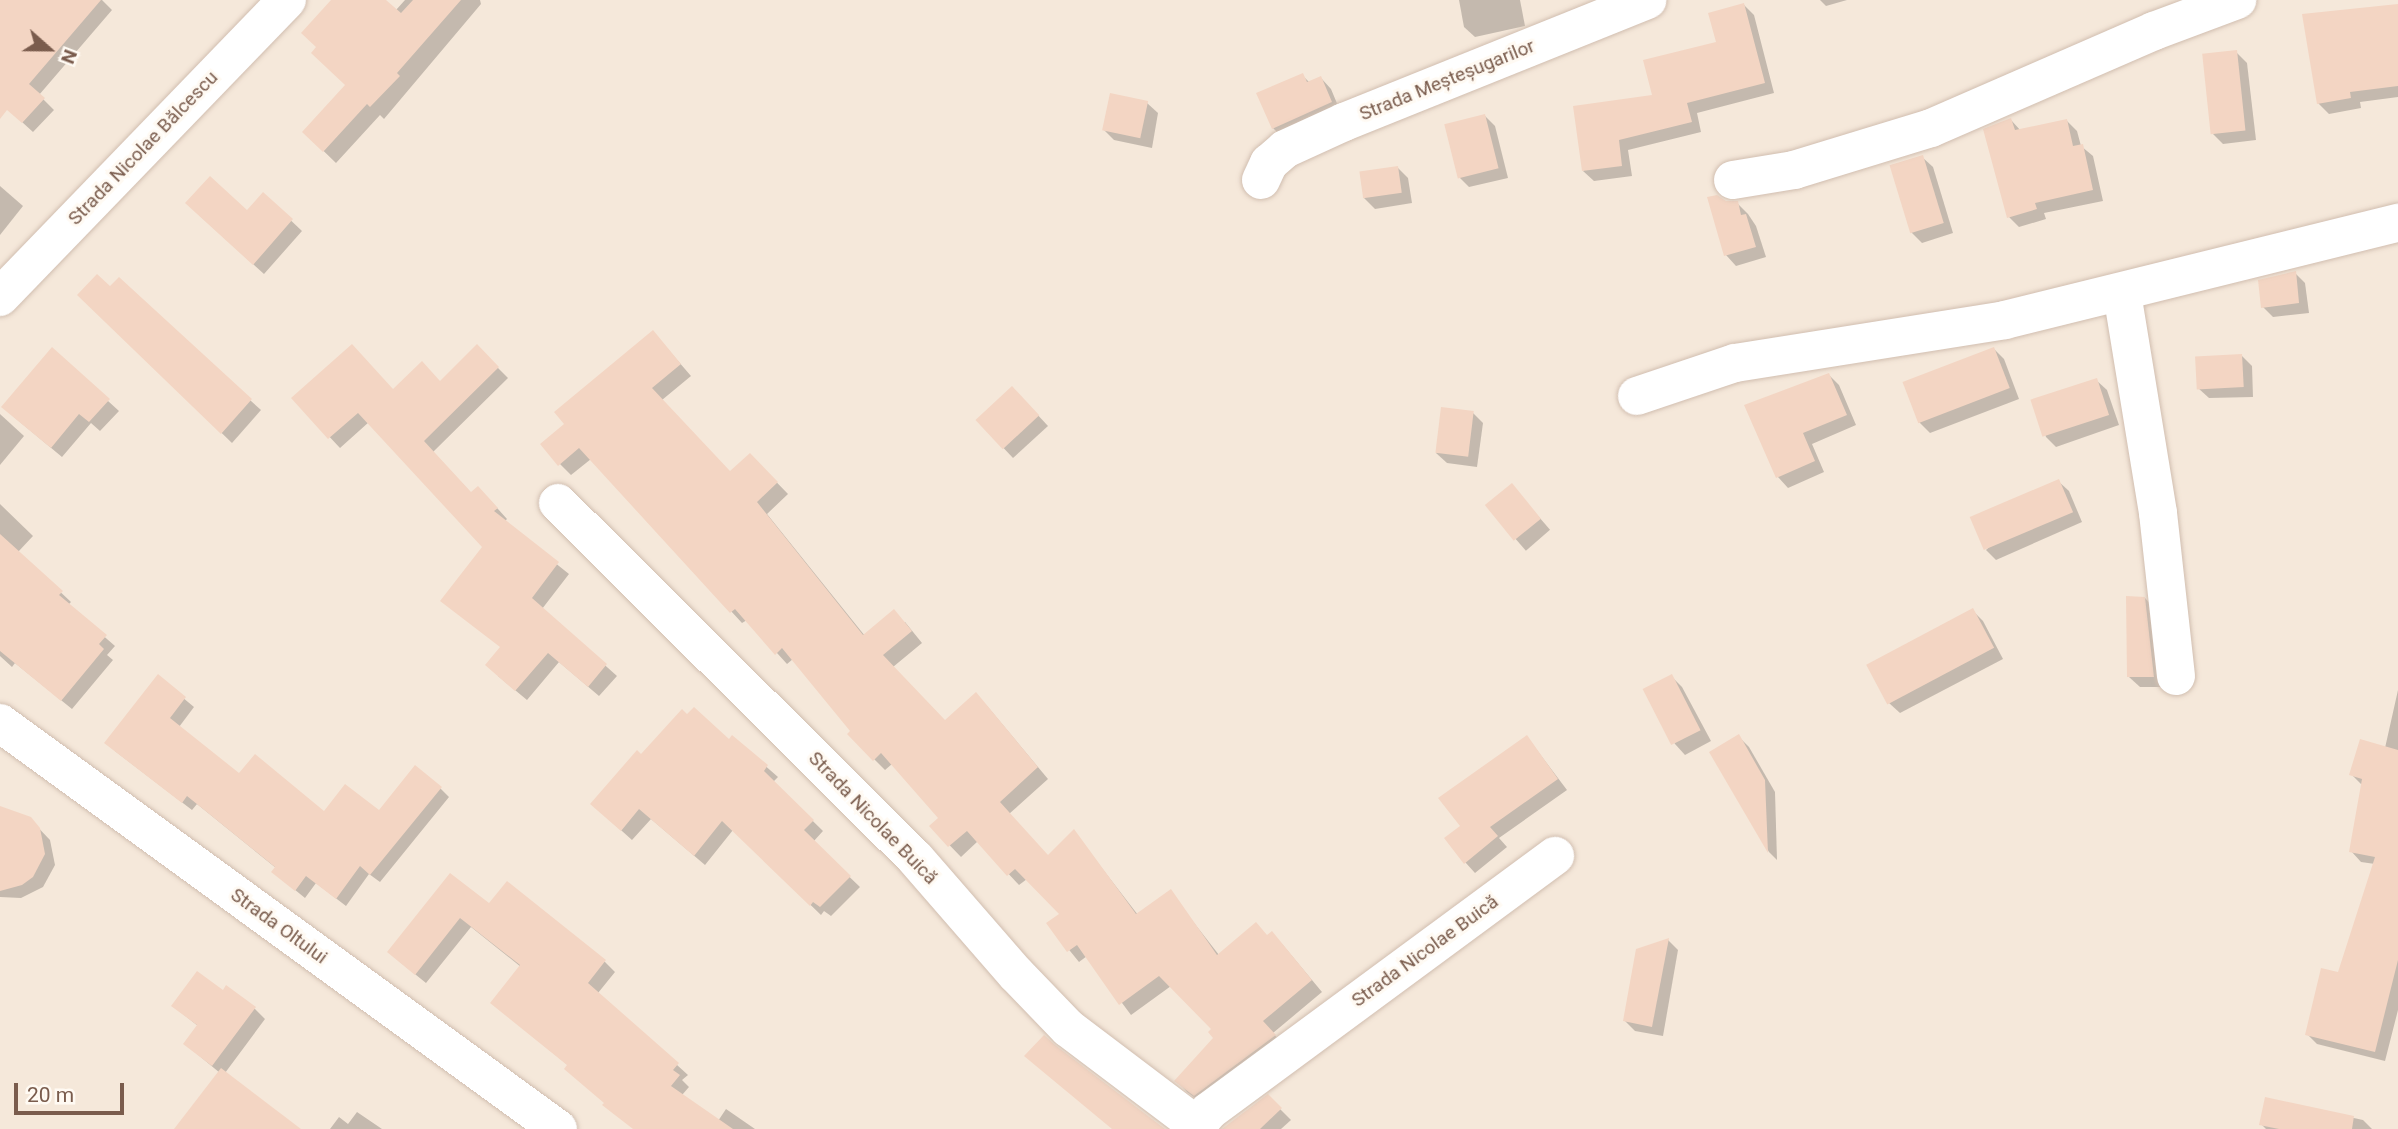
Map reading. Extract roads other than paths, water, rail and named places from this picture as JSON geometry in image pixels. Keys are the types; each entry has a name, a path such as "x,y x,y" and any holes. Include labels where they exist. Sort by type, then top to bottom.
{"street":[{"name":"Strada Nicolae Bălcescu","path":"0,297 287,0"},
{"name":"Strada Meșteșugarilor","path":"1261,180 1269,163 1309,138 1647,0"},
{"path":"1733,180 1794,170 1931,128 2154,31 2237,0"},
{"path":"1637,396 1735,363 2005,320 2398,223"},
{"path":"2122,293 2158,513 2176,676"},
{"name":"Strada Nicolae Buică","path":"558,503 915,858 1008,965 1068,1028 1195,1127 1209,1111 1555,856"},
{"name":"Strada Oltului","path":"0,723 558,1129"}]}
